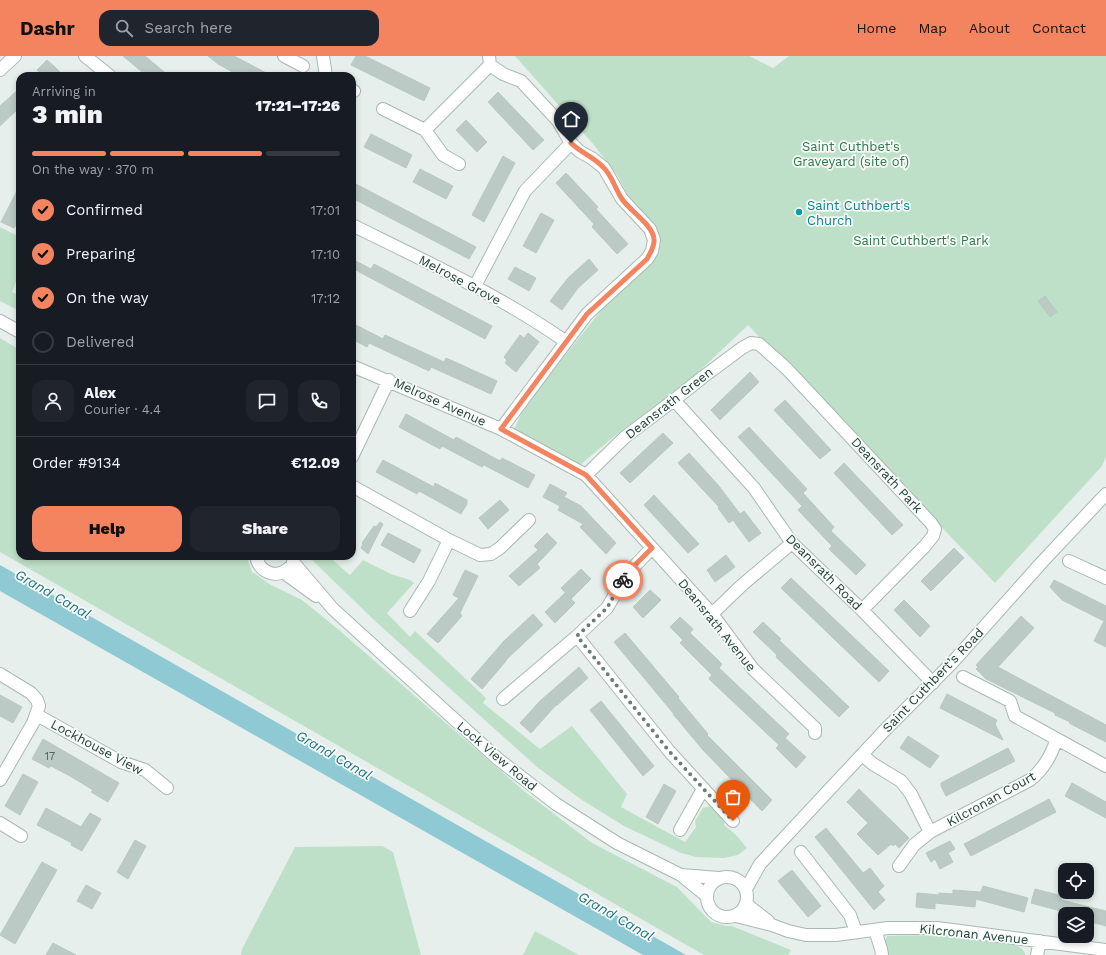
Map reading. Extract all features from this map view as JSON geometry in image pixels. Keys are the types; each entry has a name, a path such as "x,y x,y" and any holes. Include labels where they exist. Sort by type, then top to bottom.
{"street":[{"path":"0,70 15,56"},
{"path":"85,56 105,72"},
{"path":"284,56 303,66"},
{"path":"323,56 325,72"},
{"path":"425,130 489,60 503,74 521,81 558,121 571,143 579,151 593,159 604,168 622,199 650,229 654,240 652,251 647,259 587,314 501,429"},
{"path":"383,110 425,130 443,155 459,164"},
{"path":"475,286 525,191 571,143"},
{"name":"Melrose Grove","path":"356,227 475,286 536,321 566,341"},
{"path":"0,321 16,330"},
{"name":"Deansrath Green","path":"586,475 625,437 674,400 702,376 751,343 760,344"},
{"name":"Deansrath Park","path":"760,344 786,368 857,443 931,522 935,529 933,536 925,546 862,610"},
{"name":"Melrose Avenue","path":"356,368 389,380 501,429 548,455"},
{"path":"356,449 389,380"},
{"name":"Deansrath Road","path":"674,400 754,488 792,543 862,610 933,683"},
{"name":"Deansrath Avenue","path":"548,455 586,475 712,614 753,669 815,728 815,732"},
{"path":"356,488 449,540 480,554 491,554 500,548 529,520"},
{"name":"Saint Cuthbert’s Road","path":"746,889 760,864 884,731 933,683 1106,494"},
{"path":"410,611 429,581 449,540"},
{"path":"712,614 742,585 792,543"},
{"path":"503,699 577,636 607,608 626,574 652,548"},
{"path":"257,560 260,567 264,571 277,574 283,572"},
{"name":"Lock View Road","path":"293,560 290,566 283,572 334,609 498,759 556,804 617,842 681,875 707,896"},
{"name":"Lock View Road","path":"294,560 334,609"},
{"path":"1069,561 1106,578"},
{"path":"577,636 669,751 733,822"},
{"name":"Lockhouse View","path":"0,674 31,693 37,700 39,706 37,716 121,762 145,770 167,788"},
{"path":"963,677 1010,701 1015,716 1106,766"},
{"path":"0,780 37,716"},
{"name":"Kilcronan Court","path":"899,866 914,845 930,832 1030,780 1039,773 1052,753 1057,739"},
{"path":"862,755 873,764 901,780 911,794 930,832"},
{"path":"680,830 703,789"},
{"path":"0,823 21,836"},
{"path":"801,852 850,916 856,932"},
{"name":"Saint Cuthbert’s Road","path":"735,878 760,864"},
{"name":"Lock View Road","path":"681,875 719,878"},
{"path":"719,878 735,878 743,884 746,889 748,899 744,909 736,916 729,917 716,914 711,909 707,896 711,885 719,878"},
{"name":"Kilcronan Avenue","path":"746,904 772,925"},
{"name":"Kilcronan Avenue","path":"736,916 806,935 836,935 875,930 937,928 1106,950"},
{"path":"875,930 882,955"},
{"path":"1036,955 1040,941"}],"green space":[{"name":"Saint Cuthbert's Park","path":"515,56 749,56 773,68 789,56 1106,56 1106,457 1102,466 995,583 748,325 690,380 612,438 580,465 513,432 525,405 608,302 655,259 661,244 657,228 629,197 617,175 594,145"},
{"path":"0,227 16,235 16,281 12,292 16,294 16,309 0,301"},
{"path":"0,338 16,348 16,560 248,560 252,572 271,585 302,600 339,630 524,791 592,843 677,887 711,922 732,926 791,950 788,955 704,955 0,552"},
{"path":"312,560 333,560 350,575 363,560 391,574 410,580 414,583 387,613 410,637 415,631 486,698 483,703 540,749 572,726 627,794 621,807 685,842 696,827 695,821 703,808 711,806 725,817 724,825 736,835 747,848 738,855 724,858 696,857 681,853 624,826 582,800 537,767 375,621"},
{"path":"382,846 393,852 421,955 241,955 242,949 295,847"},
{"path":"535,931 579,955 523,955"},
{"path":"936,935 1008,943 1019,947 1026,955 888,955 885,941 887,936"}],"water":[{"name":"Grand Canal","path":"0,565 686,955 643,955 0,591"}],"building":[{"path":"123,56 145,56 164,72 142,72"},
{"path":"208,56 234,56 264,72 233,72 218,64"},
{"path":"356,56 365,56 430,88 424,101 351,65"},
{"path":"47,60 60,72 39,72 37,70"},
{"path":"16,92 16,111 0,126 0,106"},
{"path":"498,92 544,140 533,150 488,102"},
{"path":"466,120 487,142 477,152 456,130"},
{"path":"371,134 412,155 406,168 364,147"},
{"path":"503,156 515,163 484,222 472,215"},
{"path":"420,169 453,186 446,199 413,182"},
{"path":"566,173 598,207 596,209 628,244 617,254 592,227 594,224 556,183"},
{"path":"356,184 476,247 469,259 356,200"},
{"path":"16,193 16,224 14,228 1,222"},
{"path":"541,213 554,220 536,253 523,246"},
{"path":"589,259 598,270 578,288 562,310 550,301 568,278"},
{"path":"356,261 371,269 374,264 492,326 485,339 356,270"},
{"path":"515,267 536,278 529,291 508,279"},
{"path":"1045,296 1057,312 1050,317 1038,301"},
{"path":"356,325 383,339 385,335 444,362 446,358 497,381 491,394 431,367 429,371 369,343 367,347 356,341"},
{"path":"528,333 539,342 516,372 505,363 507,360 504,357 520,335 524,338"},
{"path":"750,372 759,382 720,420 711,410"},
{"path":"785,400 831,450 820,459 774,410"},
{"path":"406,414 454,440 456,437 500,461 502,458 535,475 528,488 484,465 482,467 442,446 440,449 399,427"},
{"path":"749,427 807,489 803,493 834,527 831,531 866,565 856,575 829,549 832,546 798,510 802,506 738,437"},
{"path":"663,433 673,443 630,483 620,473"},
{"path":"689,453 719,486 740,514 744,511 761,533 749,542 733,520 729,523 718,508 719,507 678,463"},
{"path":"383,460 434,487 435,483 467,500 467,504 461,514 419,491 417,494 376,472"},
{"path":"844,463 903,525 892,535 834,473"},
{"path":"550,484 567,493 564,497 581,506 616,543 606,554 580,527 583,524 558,510 560,506 543,497"},
{"path":"654,495 699,544 688,553 644,505"},
{"path":"500,500 509,510 488,529 479,518"},
{"path":"380,522 383,524 368,554 361,548 362,543 374,526 376,527"},
{"path":"388,533 421,550 414,563 381,545"},
{"path":"547,533 557,543 537,564 540,568 519,586 509,576 538,550 534,546"},
{"path":"954,548 964,558 931,591 921,581"},
{"path":"726,555 735,567 715,582 707,570"},
{"path":"581,569 591,579 571,599 561,588"},
{"path":"465,570 478,576 460,613 462,616 438,643 427,634 459,598 453,595"},
{"path":"791,578 889,671 879,682 781,588"},
{"path":"1054,580 1106,606 1106,647 1094,641 1104,621 1062,600 1050,587"},
{"path":"650,590 661,600 643,618 633,607"},
{"path":"565,593 575,603 555,623 545,612"},
{"path":"904,600 930,626 920,637 894,610"},
{"path":"533,614 543,625 506,660 482,689 471,679 504,641"},
{"path":"1021,616 1034,628 998,667 1106,725 1106,742 1069,723 1070,722 1055,715 1055,713 986,679 976,669 978,667 976,665"},
{"path":"680,617 693,629 690,633 722,664 719,668 789,734 785,738 806,757 796,768 776,748 779,745 709,679 712,675 680,643 683,640 670,627"},
{"path":"763,622 781,639 779,640 849,707 839,717 776,657 777,655 753,632"},
{"path":"625,633 679,697 678,698 708,734 707,735 772,800 762,811 703,750 614,642"},
{"path":"579,667 588,678 556,705 531,733 520,723 540,701"},
{"path":"947,694 997,720 995,724 1003,740 940,708"},
{"path":"0,695 22,707 13,723 0,716"},
{"path":"601,701 654,766 643,776 590,710"},
{"path":"908,736 939,756 930,768 900,748"},
{"path":"43,739 119,783 108,802 91,792 93,790 70,776 51,766 49,768 32,759"},
{"path":"1008,748 1015,761 946,796 941,783"},
{"path":"23,774 38,782 20,815 5,806"},
{"path":"1072,783 1106,802 1106,818 1065,796"},
{"path":"664,784 676,791 658,824 646,817"},
{"path":"859,789 909,838 899,848 895,844 893,846 891,844 878,855 857,834 868,823 847,802"},
{"path":"1049,799 1056,812 971,856 964,844"},
{"path":"46,808 81,827 90,813 101,819 82,851 71,845 72,843 37,825"},
{"path":"826,828 863,873 870,868 884,886 878,892 885,900 874,910 815,837"},
{"path":"135,840 146,846 128,879 117,872"},
{"path":"950,841 955,849 948,853 953,862 940,869 935,859 931,862 926,853"},
{"path":"42,862 57,870 15,944 0,935"},
{"path":"792,870 821,906 808,917 778,881"},
{"path":"86,885 101,893 92,909 77,901"},
{"path":"983,886 1028,898 1024,912 976,899 975,907 935,903 935,909 916,907 917,893 939,895 939,893 953,894 953,890 981,892"},
{"path":"1035,889 1058,895 1058,899 1061,900 1090,907 1058,907 1058,910 1031,903"},
{"path":"1094,908 1106,911 1106,926 1094,923"},
{"path":"53,943 76,955 46,955"}],"way so far":[{"path":"623,580 607,608 577,636 669,751 733,821"}],"place":[{"name":"Saint Cuthbert's Church","path":"799,212"}],"route":[{"path":"571,143 579,151 593,159 604,168 622,199 650,229 654,240 652,251 647,259 587,314 501,429 586,475 652,548 626,574 623,580"}],"park label":[{"name":"Saint Cuthbet's Graveyard (site of)","path":"851,154"}]}
